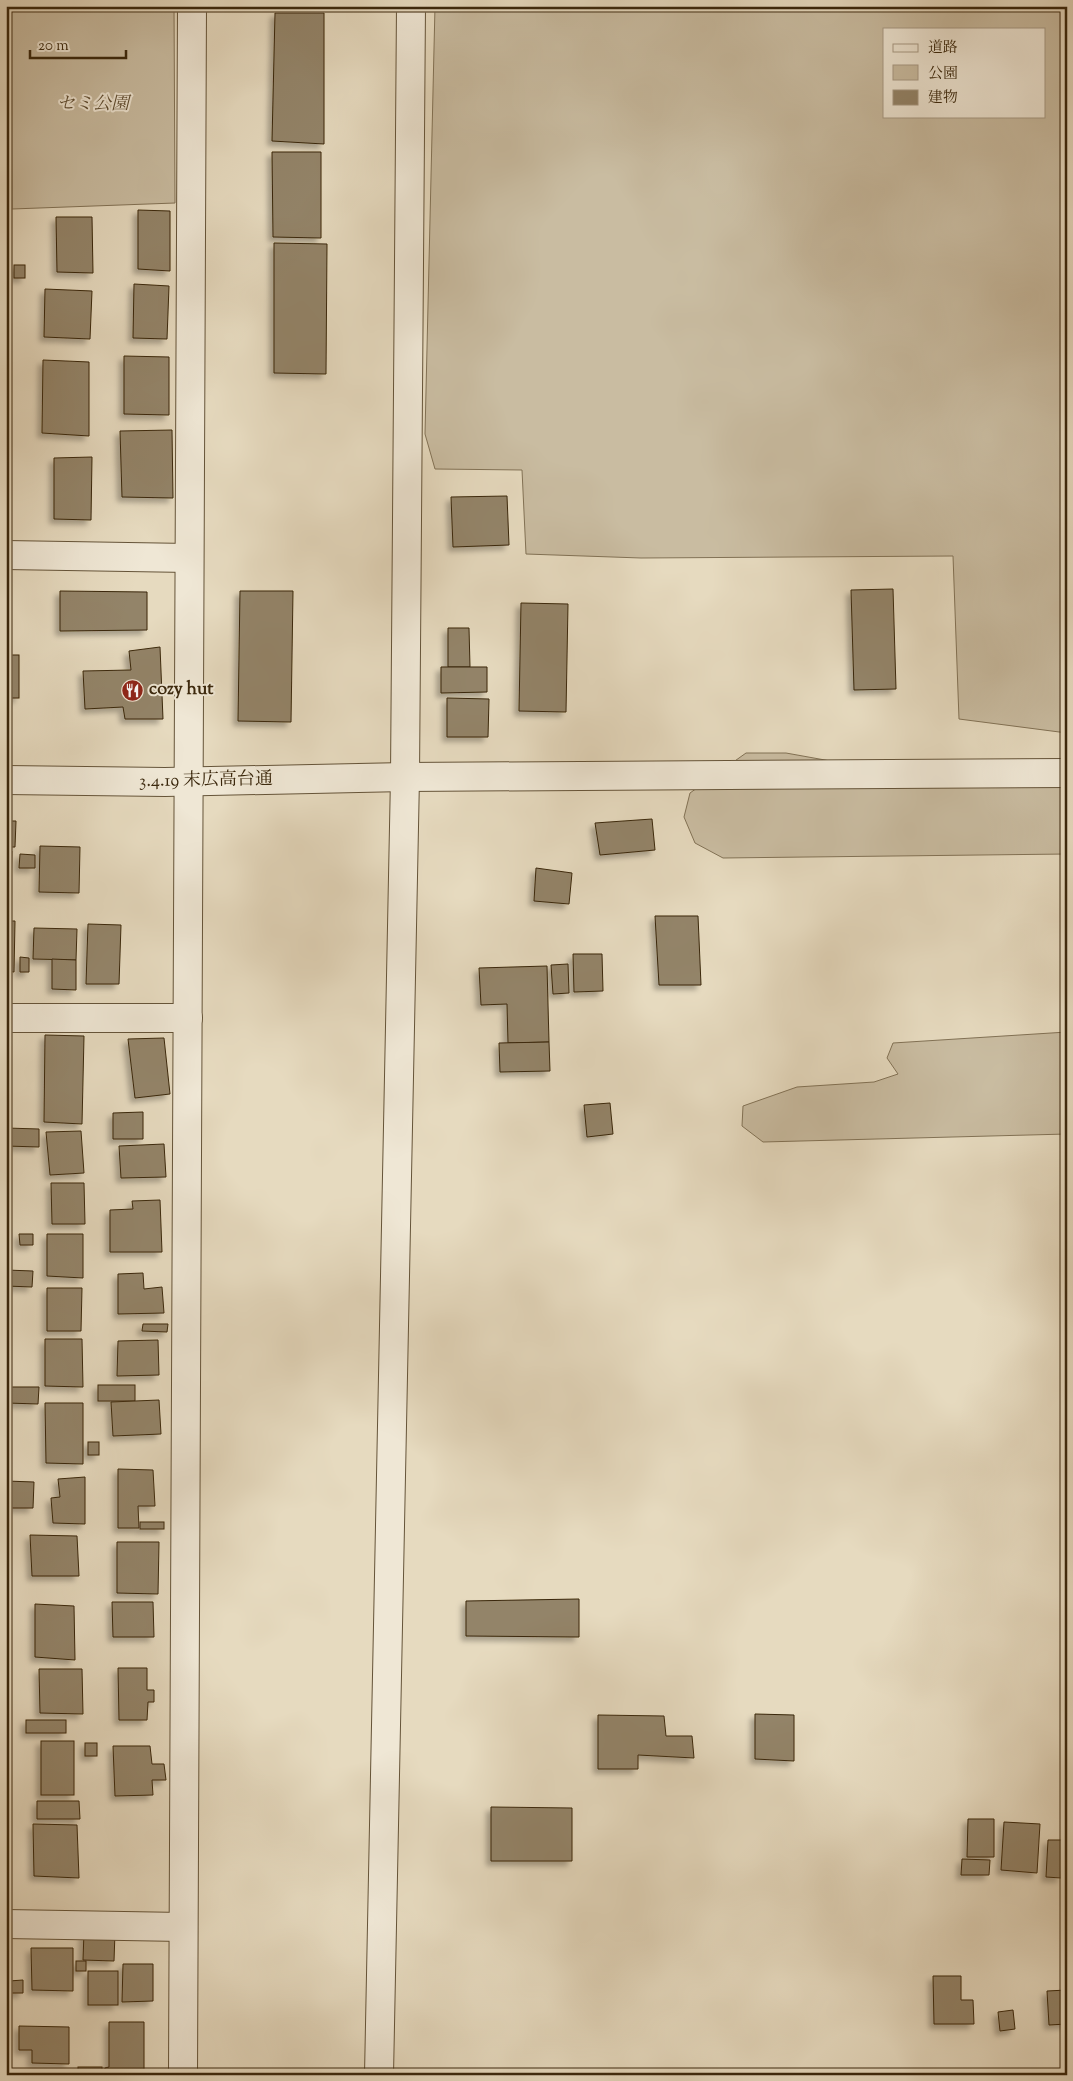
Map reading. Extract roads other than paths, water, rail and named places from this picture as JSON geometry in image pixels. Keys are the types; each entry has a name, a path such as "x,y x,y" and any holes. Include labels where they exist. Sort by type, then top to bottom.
{"street":[{"path":"183,2075 192,6"},
{"path":"379,2075 405,777 411,6"},
{"path":"6,555 189,558"},
{"name":"3.4.19 末広高台通","path":"6,780 189,782 405,777 1067,773"},
{"path":"6,1018 188,1018"},
{"path":"6,1924 184,1927"}],"place":[{"name":"cozy hut","path":"133,690"}],"park label":[{"name":"セミ公園","path":"93,105"}]}
